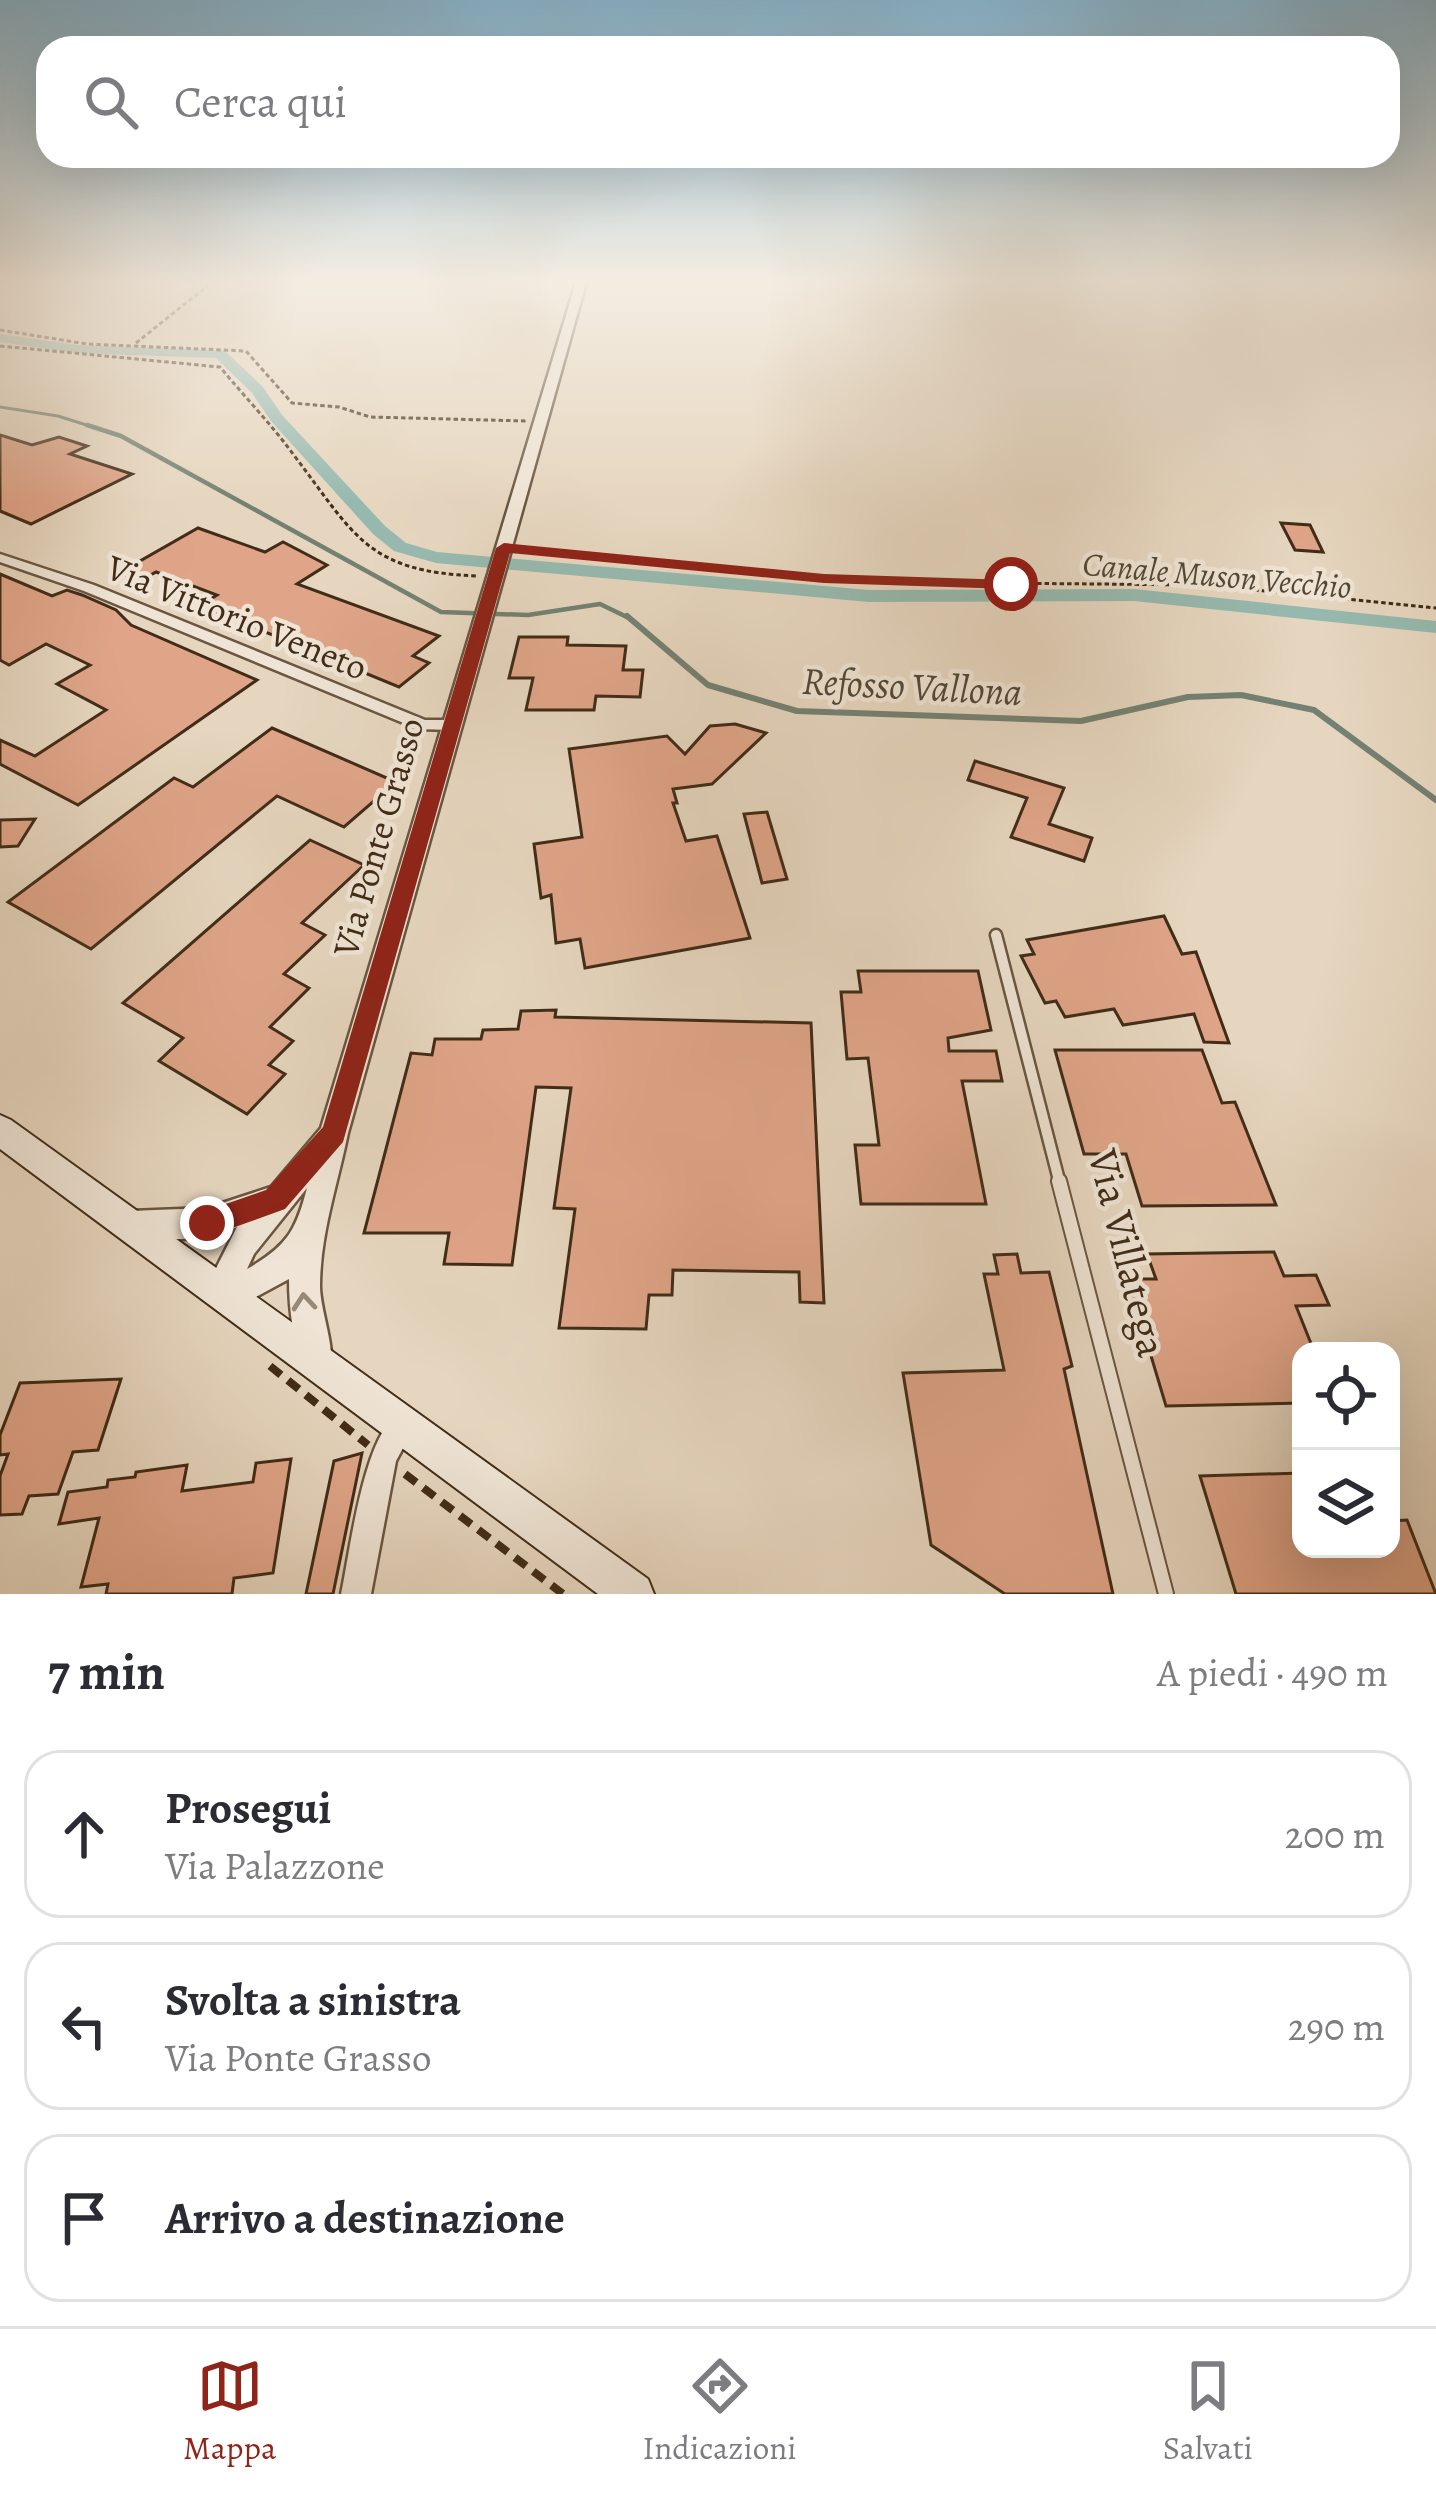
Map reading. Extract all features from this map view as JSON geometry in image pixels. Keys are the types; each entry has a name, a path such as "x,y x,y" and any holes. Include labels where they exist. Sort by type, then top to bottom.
{"main road":[{"path":"0,1130 320,1365 393,1441 633,1594"}],"street":[{"name":"Via Ponte Grasso","path":"320,1365 302,1309 308,1237 334,1133 562,353"},
{"name":"Via Vittorio Veneto","path":"0,558 89,588 423,725 452,725"},
{"name":"Via Ponte Grasso","path":"224,1293 243,1243 334,1133"},
{"name":"Via Ponte Grasso","path":"130,1226 207,1223 275,1200"},
{"path":"224,1293 284,1264 308,1237"},
{"path":"356,1594 393,1441"}],"lane":[{"name":"Via Villatega","path":"996,935 1166,1594"}],"path":[{"path":"77,353 220,367 293,453 334,513 374,554 426,574 500,560 927,584 1205,584 1436,608"},
{"path":"248,353 292,403 339,406 370,417 542,422"},
{"path":"254,1353 393,1441 563,1594"}],"building":[{"path":"0,435 32,445 59,437 87,446 70,454 132,474 31,524 0,511"},
{"path":"1281,523 1310,525 1323,552 1295,550"},
{"path":"198,528 265,552 283,542 327,565 297,584 439,636 413,656 429,663 399,687 207,608 212,605 206,602 217,595 156,572 140,581 119,573"},
{"path":"0,574 52,596 67,590 82,595 116,610 131,625 257,680 78,805 0,764 0,740 35,756 106,710 57,684 90,665 46,644 9,665 0,660"},
{"path":"519,637 568,637 567,645 626,646 623,670 643,670 640,697 596,696 594,710 526,710 533,678 509,678"},
{"path":"735,724 766,733 712,784 673,789 677,803 673,803 686,841 717,836 750,938 585,968 580,939 556,943 551,895 541,898 534,844 582,837 569,749 667,736 685,754 710,726"},
{"path":"272,728 396,782 344,827 277,796 91,949 8,902 174,778 193,787"},
{"path":"975,761 1064,788 1049,824 1092,838 1084,861 1011,837 1027,798 968,780"},
{"path":"767,812 787,879 762,883 744,814"},
{"path":"35,819 18,846 0,847 0,820"},
{"path":"310,840 364,865 302,923 325,935 284,974 309,988 270,1027 293,1041 269,1065 285,1074 247,1114 159,1061 183,1038 123,1003"},
{"path":"1164,916 1182,954 1196,952 1229,1043 1204,1042 1194,1014 1123,1025 1114,1009 1065,1017 1056,1001 1045,1003 1021,956 1034,954 1027,940"},
{"path":"858,971 978,971 991,1030 948,1038 949,1051 996,1051 1002,1081 962,1081 986,1204 861,1204 855,1145 879,1145 868,1058 847,1059 841,992 861,992"},
{"path":"556,1010 555,1017 811,1023 824,1303 800,1302 799,1272 673,1270 672,1295 649,1295 646,1329 559,1328 575,1209 554,1208 571,1088 536,1087 512,1265 444,1264 449,1233 364,1233 411,1053 432,1055 435,1039 481,1039 483,1030 518,1029 521,1011"},
{"path":"1055,1050 1202,1050 1222,1103 1235,1102 1276,1205 1142,1206 1126,1154 1084,1154"},
{"path":"1274,1252 1284,1276 1316,1275 1329,1305 1296,1306 1310,1342 1292,1342 1292,1403 1166,1406 1128,1279 1156,1279 1147,1254"},
{"path":"1017,1254 1021,1273 1049,1272 1072,1366 1064,1369 1113,1594 1005,1594 931,1545 903,1373 1004,1370 984,1274 998,1274 994,1255"},
{"path":"121,1379 98,1450 73,1452 58,1494 29,1496 22,1514 0,1515 0,1476 8,1454 0,1455 0,1435 20,1383"},
{"path":"362,1453 333,1594 306,1594 334,1461"},
{"path":"291,1459 273,1573 234,1578 232,1594 106,1594 108,1584 81,1587 99,1518 59,1524 68,1492 107,1487 108,1480 135,1477 136,1472 187,1465 182,1491 253,1482 256,1463"},
{"path":"1292,1473 1292,1558 1400,1558 1400,1520 1407,1520 1436,1594 1236,1594 1200,1476"}],"waterway":[{"name":"Canale Muson Vecchio","path":"202,353 220,354 258,390 276,418 379,530 400,547 436,557 869,596 1134,595 1436,627"},
{"name":"Refosso Vallona","path":"0,407 58,416 96,428"},
{"name":"Refosso Vallona","path":"87,425 121,436 441,612 528,615 600,604 630,618"},
{"name":"Refosso Vallona","path":"630,618 708,685 797,711 1081,721 1188,697 1241,695 1314,710 1436,800"}],"route":[{"path":"207,1223 275,1200 334,1133 504,548 824,578 1011,584"}]}
